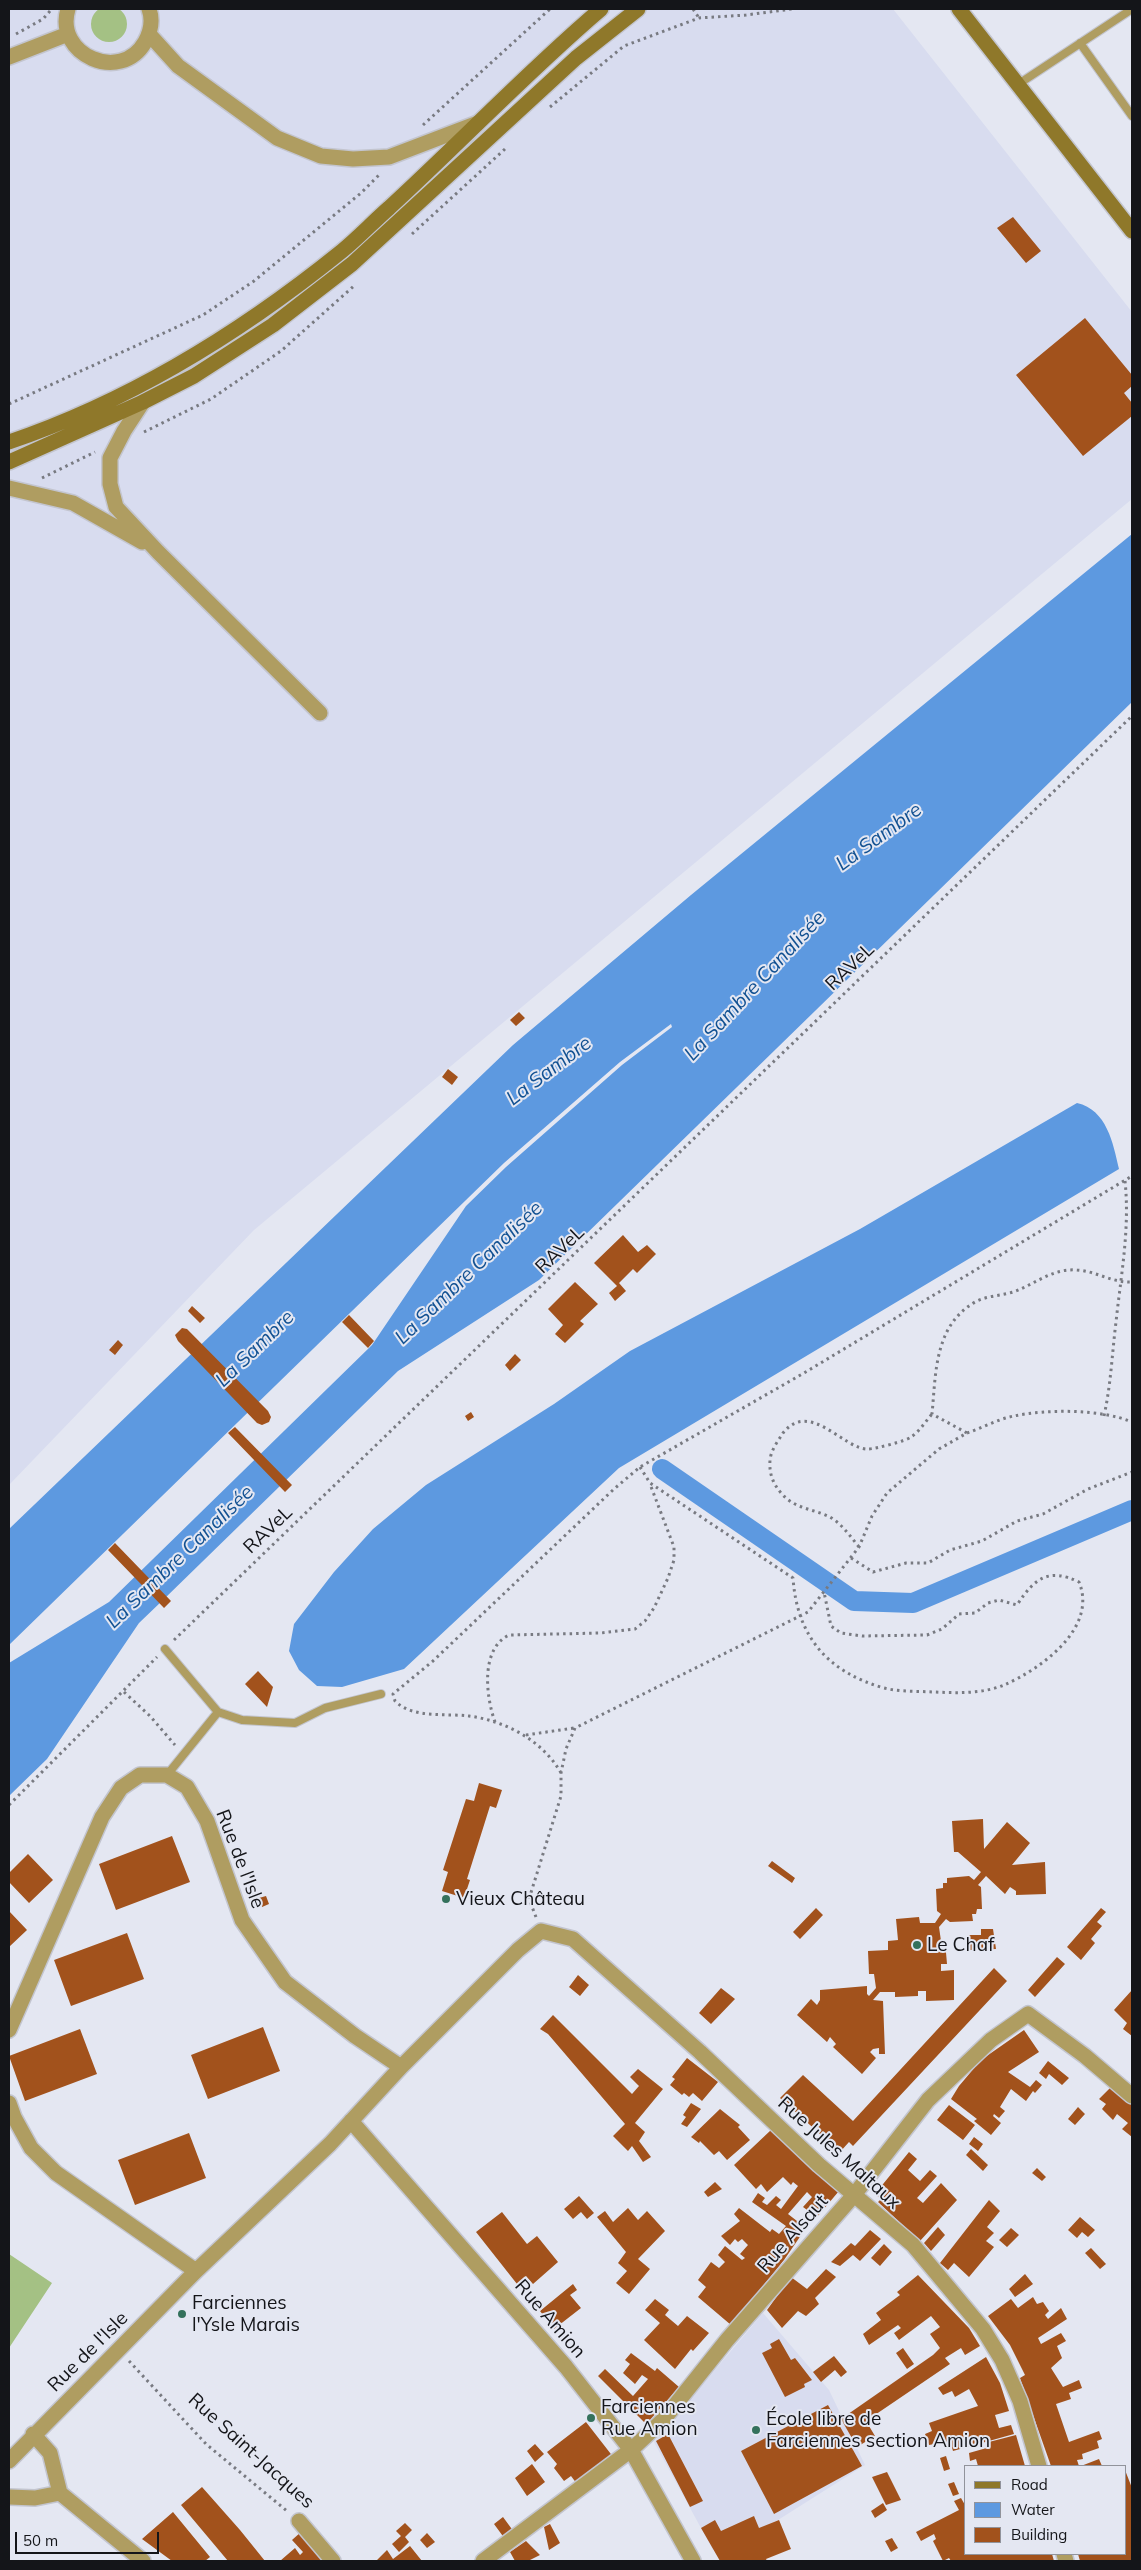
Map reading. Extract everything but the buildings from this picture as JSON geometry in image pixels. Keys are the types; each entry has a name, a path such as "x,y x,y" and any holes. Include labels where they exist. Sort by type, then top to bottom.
{"main road":[{"path":"9,442 47,428 136,386 187,359 262,311 343,250 482,121 562,42 601,9"},
{"path":"9,462 143,402 194,376 273,325 352,264 576,58 638,9"},
{"path":"959,9 1132,231"}],"street":[{"path":"68,9 66,17 68,34 77,50 91,60 109,64 126,60 140,49 149,34 151,16 149,9"},
{"path":"9,57 68,34"},
{"path":"149,34 178,66 277,138 321,156 353,159 389,157 482,121"},
{"path":"143,402 114,447 110,458 110,484 116,507 158,552 320,713"},
{"path":"9,488 73,503 158,552"},
{"path":"9,2030 12,2019 107,1810 120,1788 140,1775 167,1775"},
{"name":"Rue de l'Isle","path":"167,1775 187,1787 207,1822 242,1920 285,1982 355,2036 401,2067"},
{"name":"Rue de l'Isle","path":"9,2461 33,2434 196,2271 351,2121 401,2067 518,1950 541,1931"},
{"name":"Rue Jules Maltaux","path":"541,1931 573,1939 700,2052 819,2165 913,2246 983,2329 1002,2360 1020,2401 1039,2465"},
{"name":"Rue Alsaut","path":"483,2561 631,2450 664,2419 727,2340 854,2195 928,2100 991,2040 1028,2014 1085,2056 1132,2096"},
{"path":"9,2103 14,2118 31,2148 56,2172 196,2271"},
{"name":"Rue Amion","path":"351,2121 566,2368 631,2450 693,2561"},
{"path":"33,2434 50,2453 60,2494 143,2561"},
{"path":"9,2497 35,2498 60,2494"},
{"name":"Rue Saint-Jacques","path":"299,2521 334,2561"}],"lane":[{"path":"1017,85 1132,9"},
{"path":"1080,43 1132,116"},
{"path":"164,1649 218,1712 242,1720 295,1724 325,1708 381,1694"},
{"path":"167,1775 218,1712"}],"path":[{"path":"9,39 43,19 52,9"},
{"path":"420,128 550,9"},
{"path":"693,9 699,18"},
{"path":"9,404 203,315 254,281 361,193 380,174"},
{"name":"RAVeL","path":"9,1805 124,1692 164,1649 1132,716"},
{"path":"561,1773 552,1757 525,1735 471,1716 410,1711 395,1701 393,1694 433,1661 614,1489 640,1468 804,1373 1132,1176"},
{"path":"1104,1416 1112,1384 1128,1205 1125,1181"},
{"path":"859,1547 844,1528 829,1517 801,1507 784,1496 774,1483 770,1471 770,1456 788,1428 800,1422 814,1423 831,1429 856,1446 867,1450 911,1437 932,1414 938,1352 946,1330 958,1315 976,1302 1014,1292 1053,1273 1077,1270 1121,1283 1132,1282"},
{"path":"525,1735 575,1728 808,1612 859,1547 872,1516 887,1493 939,1449 967,1433 1012,1416 1053,1411 1104,1416 1132,1422"},
{"path":"932,1414 967,1433"},
{"path":"495,1723 488,1702 486,1687 494,1649 499,1640 509,1635 601,1633 634,1629 645,1621 654,1608 674,1560 674,1547 650,1483 640,1468"},
{"path":"851,1558 873,1572 906,1563 928,1563 950,1550 982,1541 1017,1521 1043,1514 1088,1489 1132,1472"},
{"path":"650,1483 792,1578 794,1598 799,1617 805,1632 815,1647 830,1660 868,1682 885,1688 902,1691 959,1693 1004,1685 1052,1654 1069,1637 1079,1621 1084,1607 1084,1593 1079,1582 1068,1577 1056,1576 1042,1578 1033,1583 1017,1604 999,1600 988,1603 975,1613 959,1614 942,1629 927,1635 862,1636 841,1633 831,1626 824,1592"},
{"path":"124,1692 150,1716 183,1754"},
{"path":"541,1931 529,1898 560,1796 561,1773 566,1749 575,1728"},
{"name":"Rue Saint-Jacques","path":"119,2350 206,2444 299,2521"}],"shaded area":[{"path":"9,9 893,9 1132,312 1132,499 254,1230 9,1485"},
{"name":"École libre de Farciennes section Amion","path":"763,2313 829,2390 865,2465 778,2520 713,2550 654,2442"}],"green space":[{"path":"109,6 116,7 122,11 126,17 126,31 122,37 116,41 109,42 102,41 96,37 92,31 91,24 92,17 96,11 102,7"},
{"path":"9,2254 52,2283 9,2348"}],"water":[{"path":"1132,534 1132,702 539,1280 398,1371 139,1623 47,1759 9,1796 9,1663 109,1602 372,1345 466,1206 506,1167 622,1065 672,1027 671,1024 620,1062 504,1163 9,1645 9,1529 513,1045 691,895"},
{"path":"1077,1103 1087,1107 1102,1120 1111,1139 1119,1169 619,1468 404,1669 342,1687 317,1686 299,1670 289,1651 294,1624 334,1572 373,1529 426,1485 554,1404 630,1351 860,1229"}],"waterway":[{"path":"662,1469 854,1601 913,1603 1132,1510"}],"place":[{"name":"Vieux Château","path":"446,1899"},
{"name":"Le Chaf","path":"917,1945"},
{"name":"Farciennes l'Ysle Marais","path":"182,2314"},
{"name":"Farciennes Rue Amion","path":"591,2418"},
{"name":"École libre de Farciennes section Amion","path":"756,2430"}],"water label":[{"name":"La Sambre","path":"879,837"},
{"name":"La Sambre Canalisée","path":"755,986"},
{"name":"La Sambre","path":"549,1071"},
{"name":"La Sambre Canalisée","path":"469,1273"},
{"name":"La Sambre","path":"255,1349"},
{"name":"La Sambre Canalisée","path":"180,1557"}]}
